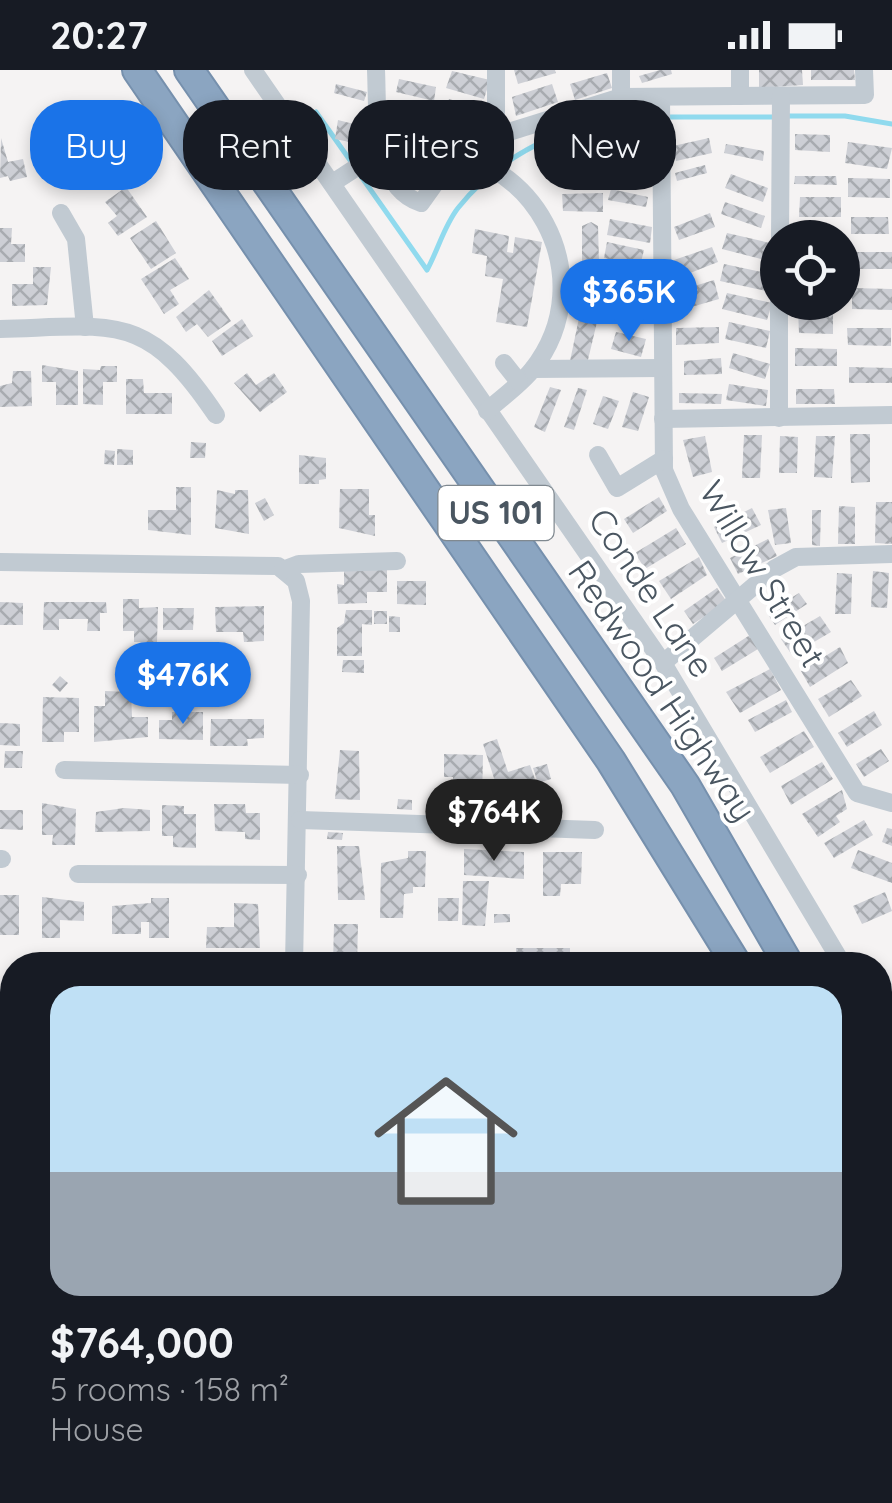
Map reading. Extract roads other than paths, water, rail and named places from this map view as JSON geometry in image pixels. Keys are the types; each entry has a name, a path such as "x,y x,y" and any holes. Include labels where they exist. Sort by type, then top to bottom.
{"highway":[{"name":"US 101","path":"137,70 611,761 728,952"},
{"name":"Redwood Highway","path":"189,70 685,785 781,952"}],"street":[{"name":"Conde Lane","path":"253,70 348,162"},
{"path":"370,100 376,70"},
{"path":"496,70 496,100"},
{"path":"620,70 621,97"},
{"path":"740,70 740,96"},
{"path":"676,100 864,95 864,70"},
{"path":"514,130 621,97 651,100"},
{"path":"780,220 781,100"},
{"path":"487,412 526,376 555,322 560,285 557,244 541,210 514,183"},
{"name":"Conde Lane","path":"366,190 487,412 663,663 834,952"},
{"path":"393,190 421,204 437,190"},
{"name":"Willow Street","path":"660,190 664,459 681,510 857,793 892,804"},
{"path":"61,213 76,239 85,326"},
{"path":"779,418 780,320"},
{"path":"0,329 85,326 122,329 149,338 184,368 216,415"},
{"path":"504,363 526,376 662,368"},
{"path":"663,419 892,415"},
{"path":"598,455 617,488 664,459"},
{"path":"663,663 774,569 796,557 892,554"},
{"path":"289,575 298,564 397,561"},
{"path":"0,562 278,566 289,575 301,601 300,820 295,952"},
{"path":"64,770 300,775"},
{"path":"300,820 595,830"},
{"path":"78,874 298,875"}],"waterway":[{"path":"786,116 845,116 892,124"},
{"path":"676,117 775,117"},
{"path":"328,129 348,157"},
{"path":"514,158 534,146"},
{"path":"371,190 427,270 449,222 474,190"}]}
